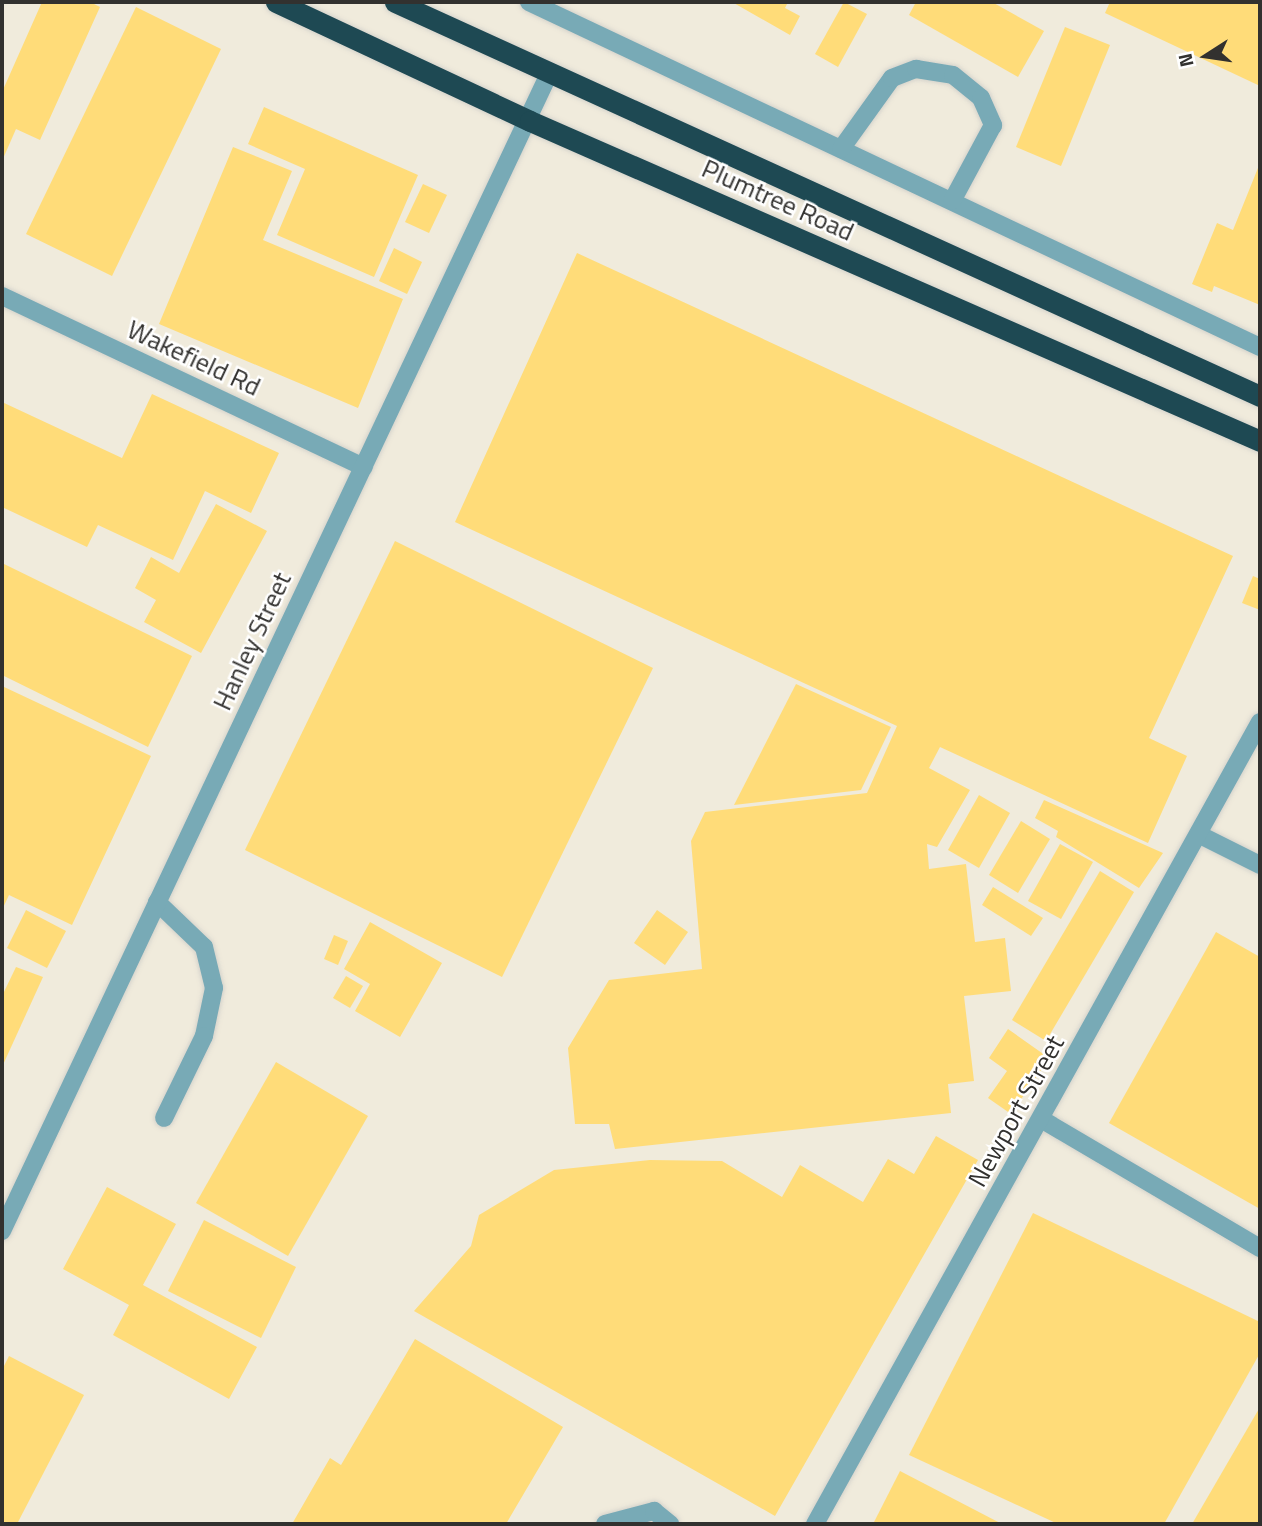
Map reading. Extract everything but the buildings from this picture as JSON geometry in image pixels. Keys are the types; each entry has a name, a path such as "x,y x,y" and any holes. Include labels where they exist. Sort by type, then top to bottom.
{"highway":[{"name":"Plumtree Road","path":"276,2 301,10 530,121 1260,442"},
{"name":"Plumtree Road","path":"395,2 1260,396"},
{"path":"430,2 459,32"}],"street":[{"path":"529,2 1260,347"},
{"path":"841,149 892,78 916,69 953,75 981,98 993,125 952,201"},
{"name":"Hanley Street","path":"2,1231 530,121 549,74"},
{"name":"Wakefield Rd","path":"2,296 364,467"},
{"name":"Newport Street","path":"815,1524 1200,835 1260,722"},
{"path":"1200,835 1260,865"},
{"path":"157,902 204,947 214,988 204,1036 164,1118"},
{"path":"1041,1119 1260,1248"},
{"path":"605,1524 653,1511 670,1524"}],"shaded area":[{"path":"2,2 1260,2 1260,1524 2,1524"}]}
